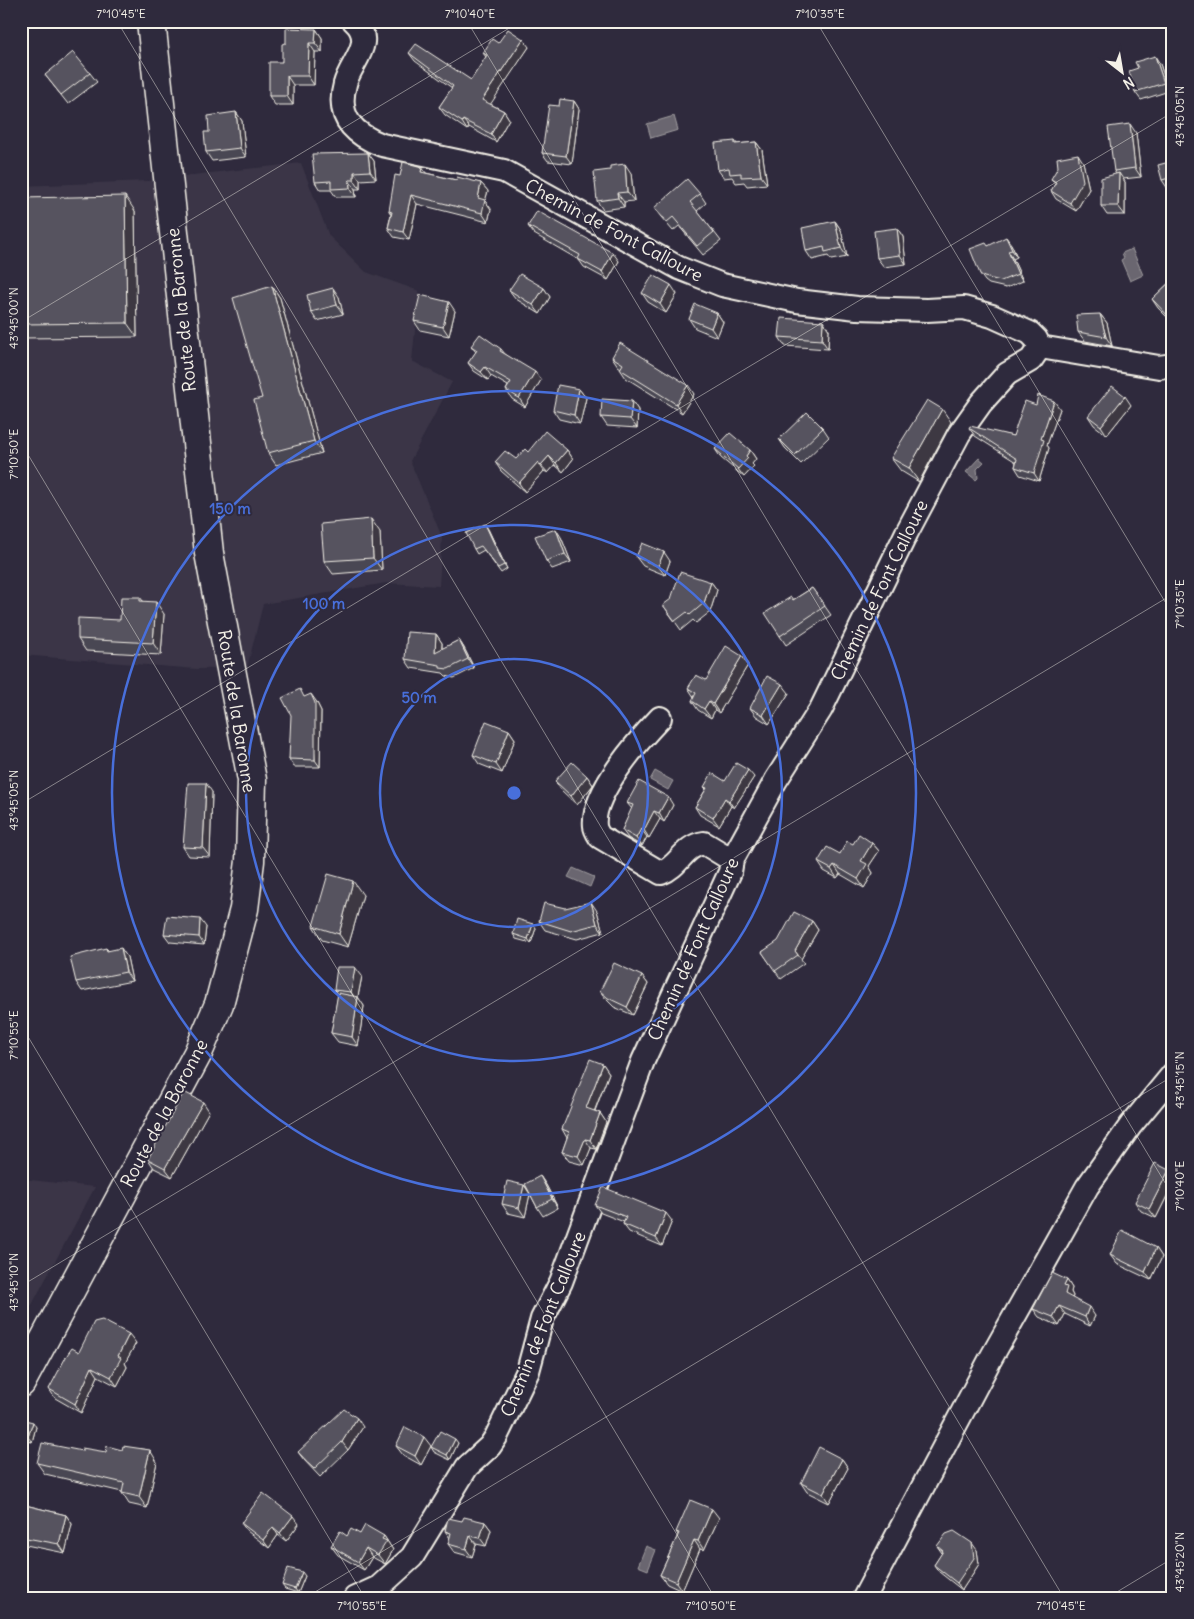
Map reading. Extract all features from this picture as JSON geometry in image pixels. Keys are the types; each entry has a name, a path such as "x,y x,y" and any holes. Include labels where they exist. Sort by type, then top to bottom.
{"main road":[{"name":"Route de la Baronne","path":"21,1383 198,1054 219,1004 233,957 244,909 250,861 252,780 209,553 151,21"}],"street":[{"name":"Chemin de Font Calloure","path":"354,21 362,36 362,51 345,83 343,110 350,127 371,141 504,171 679,268 722,285 797,301 856,308 927,310 964,308 992,316 1030,333 1040,347 1031,360 1007,374 981,403 959,434 914,516 821,709 776,780 732,860 730,872 643,1061 561,1282 542,1319 528,1371 496,1437 467,1466 412,1557 384,1584 355,1598"},
{"path":"1040,347 1159,367 1173,365"},
{"path":"660,718 640,739 613,775 598,808 595,826 600,837 661,873 674,865 693,844 704,843 732,860"},
{"path":"864,1598 991,1358 1087,1187 1131,1125 1173,1074"}],"shaded area":[{"path":"674,116 678,130 651,138 647,124"},
{"path":"180,160 184,176 301,163 329,236 366,272 419,291 412,361 452,382 410,461 442,537 439,586 386,583 263,604 247,668 197,669 21,655 21,186 172,180"},
{"path":"1132,249 1143,275 1130,281 1121,260 1124,258 1122,253"},
{"path":"979,458 984,462 977,469 978,478 976,480 966,472"},
{"path":"655,771 673,781 668,790 650,780"},
{"path":"573,868 594,877 590,887 568,877"},
{"path":"21,1179 95,1187 21,1325"},
{"path":"646,1546 656,1550 648,1570 638,1566"}],"building":[{"path":"286,28 316,29 315,43 309,43 308,76 287,76 287,96 269,96 269,62 282,62 282,44 286,43"},
{"path":"508,29 523,39 482,100 504,111 491,134 463,120 462,122 439,107 453,86 409,53 416,44 471,80 487,55 483,53 492,39 498,43"},
{"path":"73,52 90,73 61,95 45,75"},
{"path":"1155,56 1164,83 1135,92 1129,71 1138,68 1135,62"},
{"path":"560,99 574,101 566,156 542,153 549,105 559,106"},
{"path":"236,112 240,148 206,152 204,132 209,132 208,116"},
{"path":"1130,124 1135,168 1114,171 1108,127"},
{"path":"1173,124 1173,151 1165,126"},
{"path":"735,141 735,144 756,142 761,176 741,177 741,173 730,174 729,168 718,170 715,143"},
{"path":"368,153 370,171 354,172 354,180 349,180 350,188 331,189 331,181 315,182 312,154"},
{"path":"1078,154 1083,181 1070,203 1051,191 1056,182 1051,179 1058,167 1057,158"},
{"path":"1173,161 1173,177 1162,180 1158,165"},
{"path":"403,162 422,167 421,172 456,180 457,177 481,183 478,198 485,200 482,213 411,195 403,232 388,228 392,212 389,211 395,175 400,176"},
{"path":"625,164 627,192 617,193 618,198 597,201 594,172 610,170 610,166"},
{"path":"1119,173 1118,206 1101,206 1101,178"},
{"path":"687,179 700,194 690,202 714,232 697,246 673,217 667,222 654,208"},
{"path":"125,196 127,323 21,324 21,198"},
{"path":"537,211 613,253 602,272 578,259 580,255 528,226"},
{"path":"835,221 841,248 825,252 824,247 806,251 802,228"},
{"path":"897,228 900,255 877,258 874,231"},
{"path":"1006,237 1012,250 1008,251 1018,274 1001,281 984,277 980,274 970,249 986,243 988,246"},
{"path":"520,274 544,288 533,305 509,290"},
{"path":"653,275 671,285 660,304 642,293"},
{"path":"1173,279 1173,321 1152,299"},
{"path":"272,286 314,441 268,453 254,400 262,398 233,298"},
{"path":"333,288 337,305 311,312 307,295"},
{"path":"420,295 449,302 443,327 414,321"},
{"path":"695,304 717,313 711,328 689,319"},
{"path":"1100,314 1106,337 1078,332 1076,315"},
{"path":"781,318 823,321 822,340 779,337"},
{"path":"480,334 501,349 500,351 535,372 519,398 506,390 511,382 485,367 481,372 468,363 477,350 471,346"},
{"path":"620,343 688,385 676,404 620,369 623,364 612,357"},
{"path":"558,385 579,389 574,415 553,410"},
{"path":"1112,386 1125,396 1101,426 1088,416"},
{"path":"1038,395 1054,401 1041,439 1044,440 1034,473 1015,467 1017,459 969,428 970,426 1013,436 1025,401 1036,405"},
{"path":"602,399 632,401 630,419 601,417"},
{"path":"927,400 942,409 909,468 891,458"},
{"path":"807,412 823,428 795,455 779,439"},
{"path":"545,431 567,450 556,463 549,456 541,465 538,462 519,483 495,462 505,451 516,459 525,449 528,452"},
{"path":"730,433 750,450 746,456 748,458 738,469 715,449"},
{"path":"371,519 373,558 324,561 321,524"},
{"path":"485,524 504,565 498,568 481,546 474,549 466,533"},
{"path":"556,529 565,554 546,561 535,536"},
{"path":"642,543 664,552 658,566 636,557"},
{"path":"680,572 711,582 704,603 690,615 687,612 675,621 663,605 671,599"},
{"path":"812,588 825,606 780,636 765,613 791,597 793,600"},
{"path":"121,597 140,597 140,601 156,602 153,643 78,639 78,618 120,620"},
{"path":"407,632 436,634 435,652 459,640 468,659 448,669 440,668 440,665 405,659"},
{"path":"726,646 742,656 713,704 709,701 704,709 692,701 696,693 688,688 696,675 706,680"},
{"path":"767,676 782,684 763,715 750,708"},
{"path":"300,689 304,697 311,694 315,703 315,760 289,759 291,715 282,698"},
{"path":"486,721 509,730 496,764 473,755"},
{"path":"572,762 587,776 571,796 555,781"},
{"path":"736,763 748,770 729,801 725,798 713,818 695,807 707,788 704,787 712,773 725,781"},
{"path":"639,781 668,797 659,813 654,811 644,830 641,829 636,838 622,830 633,805 627,803"},
{"path":"188,783 206,783 203,848 183,847"},
{"path":"859,834 872,843 861,861 867,864 858,879 834,865 831,869 818,862 827,847 840,854 847,841 853,844"},
{"path":"328,874 353,881 339,934 313,926"},
{"path":"591,902 597,924 571,931 539,921 544,903 565,908"},
{"path":"794,912 812,921 795,951 798,955 775,971 762,952 778,941"},
{"path":"167,916 200,919 199,937 164,934"},
{"path":"517,919 533,924 528,939 513,934"},
{"path":"106,948 107,951 121,948 126,972 76,982 70,957"},
{"path":"614,963 642,976 627,1007 608,998 600,991"},
{"path":"337,967 355,967 351,992 334,990"},
{"path":"338,993 358,997 352,1037 331,1033"},
{"path":"590,1059 603,1064 586,1108 600,1113 590,1140 585,1139 578,1156 562,1152 569,1132 562,1129"},
{"path":"184,1092 203,1102 165,1168 148,1159"},
{"path":"1155,1163 1169,1170 1149,1209 1135,1202"},
{"path":"540,1176 552,1199 537,1207 525,1184"},
{"path":"507,1181 524,1185 519,1208 502,1204"},
{"path":"603,1187 666,1213 656,1238 623,1224 626,1217 595,1205"},
{"path":"1122,1230 1156,1248 1145,1272 1110,1255"},
{"path":"1052,1273 1067,1280 1064,1286 1067,1287 1065,1294 1089,1307 1085,1317 1059,1306 1053,1317 1033,1309"},
{"path":"102,1320 129,1334 118,1356 121,1358 111,1377 92,1367 75,1404 49,1389 72,1348 79,1352 94,1322"},
{"path":"344,1409 357,1418 342,1442 314,1469 298,1452"},
{"path":"21,1419 33,1422 28,1437 21,1436"},
{"path":"405,1427 424,1437 415,1456 396,1446"},
{"path":"440,1431 455,1439 447,1455 431,1447"},
{"path":"42,1443 82,1451 82,1448 106,1452 107,1446 122,1450 123,1446 150,1450 139,1497 122,1493 124,1483 37,1463"},
{"path":"819,1447 842,1459 823,1494 801,1483"},
{"path":"263,1493 293,1516 280,1533 273,1527 263,1540 241,1523"},
{"path":"690,1500 712,1509 698,1541 694,1540 676,1582 660,1575 679,1533 676,1532"},
{"path":"21,1504 66,1515 59,1544 21,1537"},
{"path":"464,1517 485,1522 480,1538 470,1536 466,1549 448,1544 451,1533 445,1531 448,1518 462,1521"},
{"path":"365,1525 384,1536 382,1539 387,1541 378,1555 366,1548 358,1562 331,1546 340,1531 347,1536 351,1529 360,1534"},
{"path":"954,1531 972,1543 974,1558 957,1583 934,1565 943,1551 937,1546 946,1534"},
{"path":"288,1568 302,1572 295,1589 282,1585"}]}
